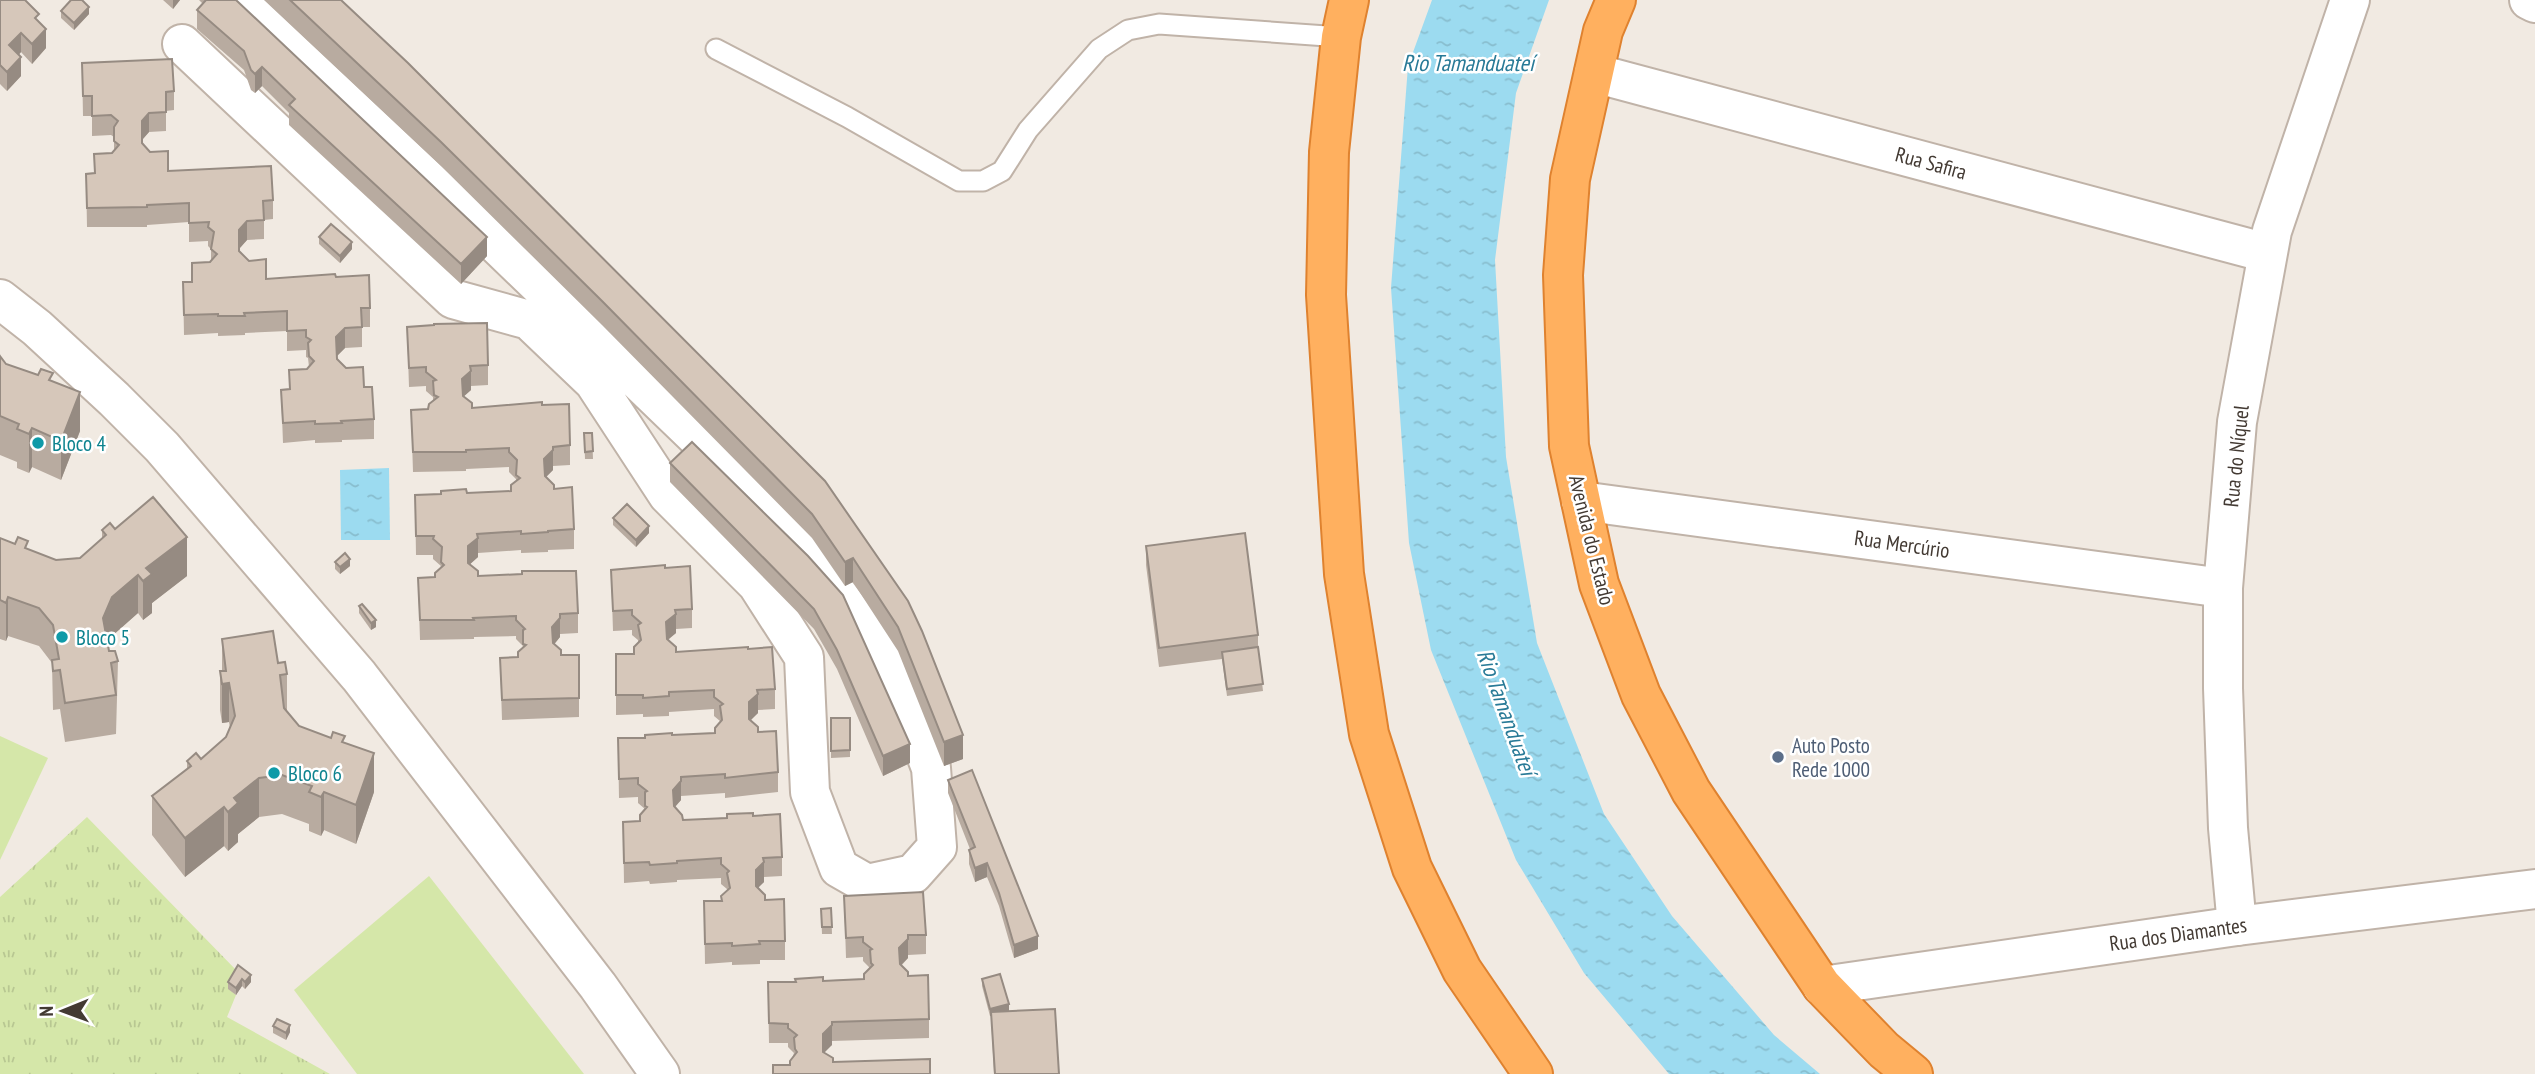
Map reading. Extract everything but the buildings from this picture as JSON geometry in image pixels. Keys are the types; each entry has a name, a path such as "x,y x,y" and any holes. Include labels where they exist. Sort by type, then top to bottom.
{"highway":[{"path":"1349,0 1341,37 1329,152 1326,295 1344,574 1369,734 1412,868 1462,970 1533,1074"},
{"name":"Avenida do Estado","path":"1616,0 1603,31 1570,179 1563,275 1569,446 1599,584 1641,695 1691,791 1822,986 1884,1050 1913,1074"}],"street":[{"path":"182,44 453,299 529,320 594,382 668,495 757,584 804,657 810,792 839,868 867,884 914,874 937,847 931,768 895,673 833,587 763,501 490,238 237,0"},
{"name":"Rua do Níquel","path":"2237,926 2228,828 2223,588 2238,422 2272,231 2350,0"},
{"path":"2529,0 2535,3"},
{"name":"Rua Safira","path":"1594,73 2267,253"},
{"path":"0,299 56,346 162,447 359,676 598,986 660,1074"},
{"name":"Rua Mercúrio","path":"1581,501 2223,588"},
{"name":"Rua dos Diamantes","path":"1822,986 2237,926 2535,888"}],"lane":[{"path":"716,49 847,117 959,181 983,181 1002,171 1028,130 1099,49 1128,30 1159,24 1341,37"}],"green space":[{"path":"0,736 48,758 0,860"},
{"path":"87,817 238,972 229,989 236,995 227,1017 330,1074 0,1074 0,897"},
{"path":"429,876 584,1074 357,1074 294,990"}],"water":[{"name":"Rio Tamanduateí","path":"1432,0 1549,0 1516,93 1495,260 1506,457 1537,643 1604,814 1672,916 1774,1035 1820,1074 1669,1074 1584,973 1516,860 1431,650 1409,543 1391,288 1408,66"},
{"path":"389,468 390,540 341,540 340,470"}],"place":[{"name":"Bloco 4","path":"38,443"},
{"name":"Bloco 5","path":"62,637"},
{"name":"Auto Posto Rede 1000","path":"1778,757"},
{"name":"Bloco 6","path":"274,773"}]}
